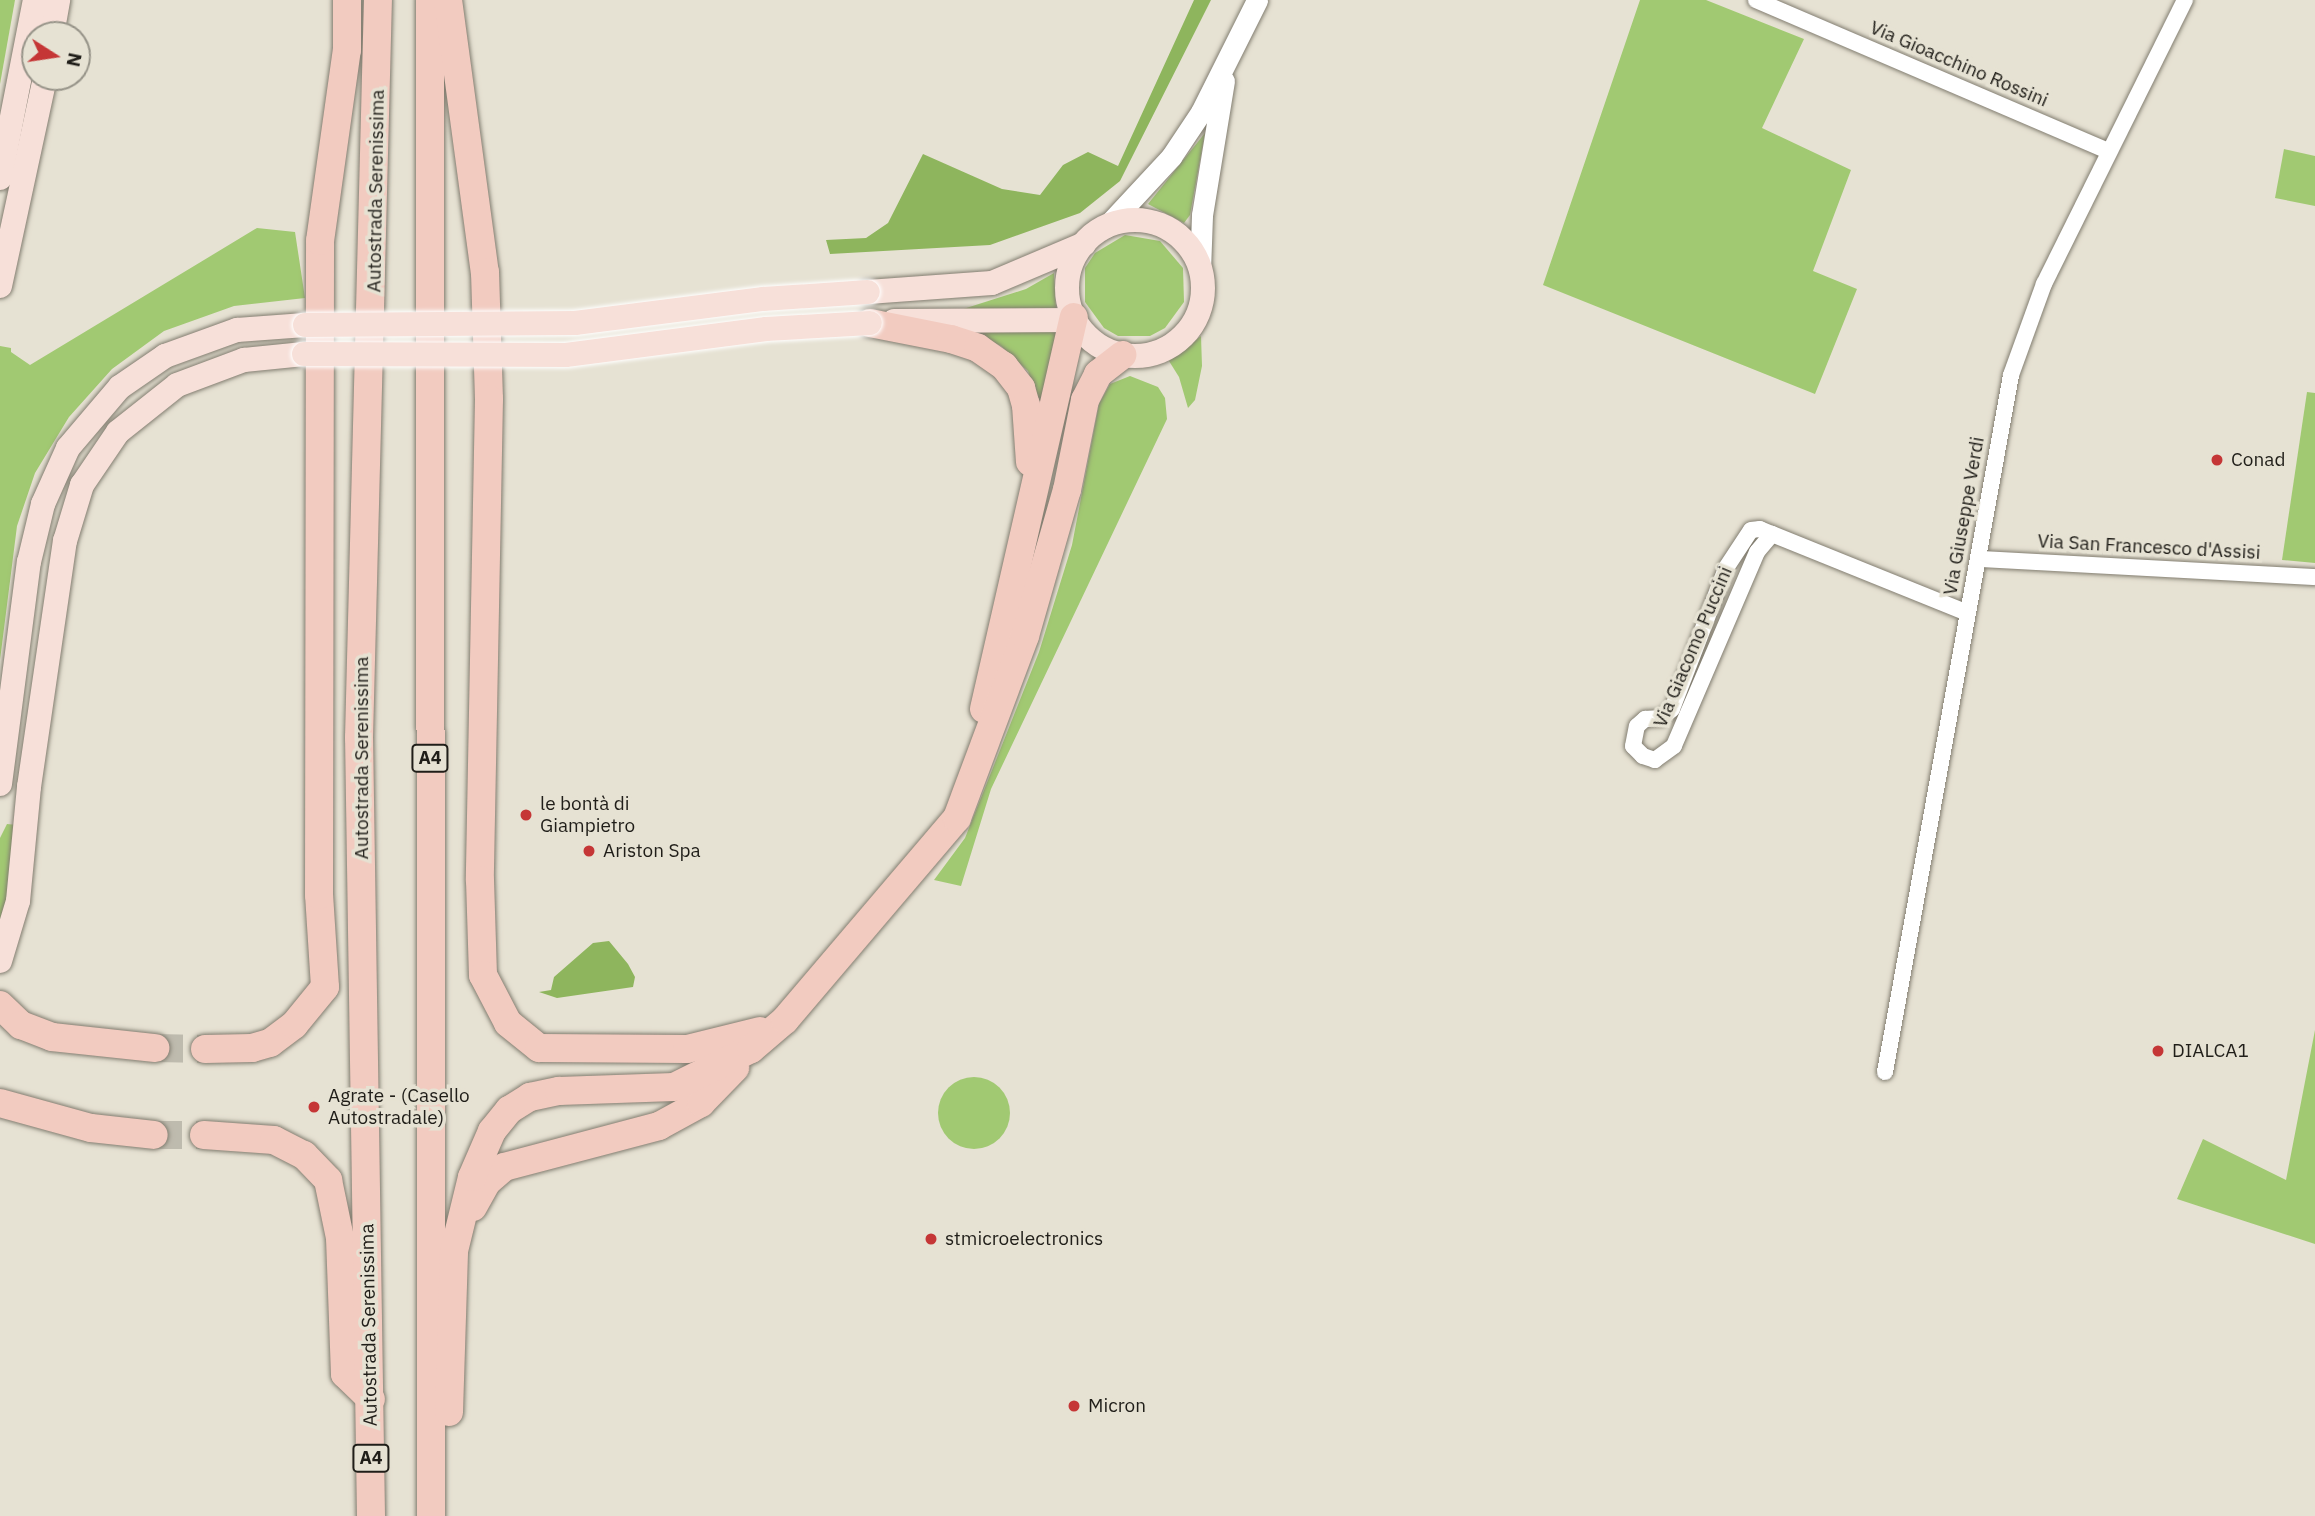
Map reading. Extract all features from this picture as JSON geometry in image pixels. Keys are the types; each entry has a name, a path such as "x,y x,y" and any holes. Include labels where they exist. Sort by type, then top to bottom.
{"highway":[{"path":"205,1049 252,1048 270,1042 294,1025 325,987 319,895 320,241 346,50 347,0"},
{"name":"Autostrada Serenissima","path":"371,1516 359,738 379,0"},
{"name":"A4","path":"430,0 431,1516"},
{"path":"449,0 485,272 489,399 480,960 487,989 518,1035 539,1048 555,1051 700,1048 737,1040 785,1020"},
{"path":"967,798 1027,518 1074,319"},
{"path":"870,323 921,331 978,348 1014,375 1021,388 1030,432 1027,518"},
{"path":"454,1251 478,1195 495,1173 538,1155 633,1136 684,1115 711,1094 751,1049 785,1020 908,879 957,818 967,798 1053,544 1088,393 1107,364 1122,355"},
{"path":"0,1005 21,1025 52,1037 155,1048"},
{"path":"446,1516 454,1251 465,1200 486,1143 498,1123 522,1102 559,1091 674,1087 751,1049"},
{"path":"0,1103 91,1128 154,1135"},
{"path":"204,1135 274,1140 303,1155 327,1180 340,1238 345,1374 370,1399"}],"main road":[{"path":"0,178 35,0"},
{"path":"54,21 58,0"},
{"path":"0,286 42,91"},
{"path":"0,784 29,562 43,504 68,448 120,387 165,356 237,330 305,325 575,323 763,299 992,283 1084,244 1106,227 1134,220 1163,226 1185,243 1200,270 1201,303 1184,335 1152,354 1122,355 1095,342 1074,319 1069,273 1084,244"},
{"path":"0,961 18,901 29,787 65,541 91,466 140,411 196,375 244,360 304,354 559,355 783,327 1074,319"}],"street":[{"path":"14,108 26,0"},
{"path":"1106,227 1171,157 1230,58 1257,0"},
{"name":"Via Gioacchino Rossini","path":"1756,0 2108,151"},
{"name":"Via Giuseppe Verdi","path":"1885,1072 1980,559 2000,425 2019,347 2044,284 2184,0"},
{"path":"1200,270 1202,215 1230,58"},
{"name":"Via Giacomo Puccini","path":"1751,530 1772,534 1757,552 1674,746 1655,760 1643,756 1633,746 1637,726 1672,709 1727,568 1751,530"},
{"path":"1772,534 1968,613"},
{"name":"Via San Francesco d'Assisi","path":"1980,559 2315,577"}],"green space":[{"path":"0,0 15,0 0,84"},
{"path":"1194,0 1211,0 1120,181 1080,213 990,245 830,254 826,240 866,238 888,223 923,154 1002,189 1040,195 1063,165 1088,152 1118,166"},
{"path":"1640,0 1706,0 1804,39 1762,128 1851,170 1813,271 1857,289 1815,394 1543,285"},
{"path":"1205,133 1190,215 1184,223 1148,204"},
{"path":"2284,149 2315,156 2315,206 2275,198"},
{"path":"257,228 295,232 305,298 234,306 164,331 112,369 69,417 35,473 17,526 0,660 0,346 11,348 11,352 30,365"},
{"path":"1125,235 1160,241 1183,268 1184,302 1165,328 1150,336 1118,336 1104,328 1085,302 1085,268 1095,253"},
{"path":"1054,273 1056,310 960,310 1026,289"},
{"path":"1058,328 1042,415 1028,371 1001,346 970,331"},
{"path":"1201,336 1202,366 1195,400 1188,408 1179,377 1169,361"},
{"path":"1130,376 1158,387 1165,398 1167,419 991,789 961,886 934,880 965,838 1039,652 1072,545 1099,404 1110,384"},
{"path":"2307,392 2315,393 2315,563 2282,560"},
{"path":"7,824 17,825 12,887 0,921 0,838"},
{"path":"609,941 635,977 633,987 557,998 539,992 551,990 554,977 593,943"},
{"path":"2315,1030 2315,1244 2177,1199 2203,1139 2286,1180"},
{"path":"974,1077 988,1080 1000,1087 1007,1099 1010,1113 1007,1127 1000,1139 988,1146 974,1149 960,1146 948,1139 941,1127 938,1113 941,1099 948,1087 960,1080"}],"tunnel":[{"path":"155,1048 205,1049"},
{"path":"154,1135 204,1135"}],"place":[{"name":"Conad","path":"2217,460"},
{"name":"le bontà di Giampietro","path":"526,815"},
{"name":"Ariston Spa","path":"589,851"},
{"name":"DIALCA1","path":"2158,1051"},
{"name":"Agrate - (Casello Autostradale)","path":"314,1107"},
{"name":"stmicroelectronics","path":"931,1239"},
{"name":"Micron","path":"1074,1406"}]}
